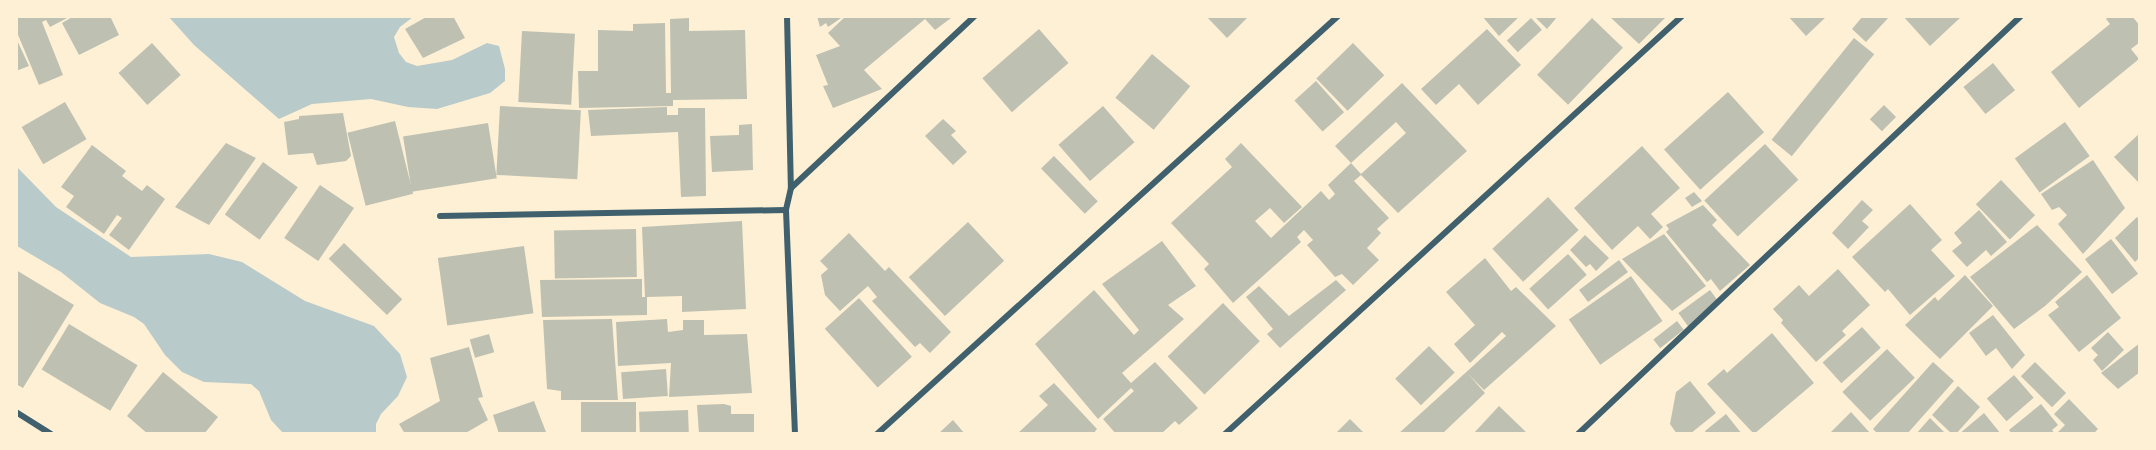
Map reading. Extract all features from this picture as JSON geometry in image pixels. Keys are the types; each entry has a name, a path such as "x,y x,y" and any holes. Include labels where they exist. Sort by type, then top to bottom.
{"street":[{"path":"787,16 791,188 786,210 795,434"},
{"path":"791,188 975,16"},
{"path":"877,434 1338,16"},
{"path":"1225,434 1682,16"},
{"path":"1578,434 2021,16"},
{"path":"440,216 786,210"},
{"path":"16,412 51,434"}],"shaded area":[{"path":"169,17 413,17 400,27 394,37 399,53 406,62 417,66 452,60 487,43 499,46 505,69 505,81 490,93 437,109 408,107 371,99 312,104 279,119 194,45"},
{"path":"16,166 56,207 131,257 209,254 242,262 305,301 374,326 400,354 407,377 398,396 381,414 376,424 376,433 283,433 271,420 259,391 251,384 204,382 182,372 165,355 144,324 134,317 100,303 61,272 17,246"}],"building":[{"path":"16,16 71,16 50,27 46,20 42,22 63,75 39,85 16,30"},
{"path":"74,16 110,16 119,35 79,55 62,23"},
{"path":"428,16 453,16 465,38 423,58 405,29"},
{"path":"817,16 844,16 828,27 826,23 820,27"},
{"path":"846,16 949,16 951,18 935,30 925,19 864,70 882,89 833,108 823,86 828,85 816,55 840,46 828,33"},
{"path":"1206,16 1249,16 1227,38"},
{"path":"1482,16 1520,16 1499,36"},
{"path":"1534,16 1558,16 1547,29"},
{"path":"1609,16 1667,16 1639,44"},
{"path":"1788,16 1827,16 1806,36"},
{"path":"1863,16 1890,16 1866,42 1852,29"},
{"path":"1903,16 1962,16 1930,46"},
{"path":"2109,16 2132,16 2140,26 2140,42 2131,49 2139,59 2079,108 2051,72 2110,24 2106,19"},
{"path":"689,18 689,31 745,30 747,99 673,100 673,106 579,108 578,71 598,71 598,30 633,31 633,24 665,23 666,93 671,93 670,19"},
{"path":"1531,18 1542,30 1518,52 1507,41"},
{"path":"1592,18 1623,48 1568,105 1537,75"},
{"path":"1039,29 1069,63 1012,112 982,78"},
{"path":"1487,29 1521,65 1478,105 1459,84 1436,105 1421,89"},
{"path":"522,31 575,34 571,105 518,102"},
{"path":"16,38 29,66 16,71"},
{"path":"1854,38 1874,54 1792,156 1772,140"},
{"path":"152,43 181,75 147,105 119,73"},
{"path":"1353,43 1384,75 1348,111 1316,78"},
{"path":"1152,54 1190,86 1154,130 1115,98"},
{"path":"1993,63 2015,90 1985,114 1963,87"},
{"path":"1316,81 1344,112 1323,132 1294,100"},
{"path":"1402,83 1467,151 1398,213 1361,175 1354,181 1389,218 1377,229 1381,233 1367,248 1379,260 1353,285 1342,274 1335,277 1307,245 1313,240 1304,230 1297,237 1301,242 1233,303 1204,269 1209,264 1171,223 1232,167 1225,159 1241,143 1302,207 1284,223 1270,208 1255,221 1271,238 1321,191 1329,200 1335,194 1328,185 1351,163 1335,146","holes":["1396,122 1406,133 1361,174 1351,163"]},
{"path":"1728,92 1764,132 1700,190 1664,150"},
{"path":"65,102 86,139 43,164 22,127"},
{"path":"1884,105 1896,117 1882,131 1870,119"},
{"path":"500,106 581,110 577,179 496,175"},
{"path":"1103,106 1134,142 1090,181 1058,145"},
{"path":"667,107 667,115 678,115 678,108 705,108 706,196 681,197 678,132 591,136 588,110"},
{"path":"343,113 351,156 346,161 317,165 313,153 288,155 284,122 299,119 299,116"},
{"path":"943,119 956,131 951,135 967,152 953,165 925,136"},
{"path":"395,121 413,194 366,206 347,133"},
{"path":"2065,122 2090,156 2040,192 2015,158"},
{"path":"488,123 497,178 412,192 403,136"},
{"path":"752,124 753,170 712,172 710,136 739,135 739,125"},
{"path":"2140,133 2140,184 2114,157"},
{"path":"226,143 256,158 209,225 175,207"},
{"path":"1765,144 1798,180 1738,236 1704,201"},
{"path":"92,145 126,171 122,176 142,191 147,185 165,199 129,250 109,235 122,218 117,215 104,234 66,207 74,196 61,187"},
{"path":"1642,146 1680,188 1651,214 1663,227 1650,239 1638,226 1612,250 1574,208"},
{"path":"1054,156 1098,201 1085,214 1041,169"},
{"path":"2093,160 2125,208 2083,254 2058,224 2067,215 2059,207 2052,210 2041,194"},
{"path":"263,162 298,187 260,240 225,215"},
{"path":"2001,180 2035,215 2010,240 1976,204"},
{"path":"320,185 354,208 318,261 284,238"},
{"path":"1694,192 1702,201 1692,207 1685,198"},
{"path":"1548,197 1579,230 1523,282 1492,249"},
{"path":"1862,200 1873,210 1862,221 1869,227 1848,249 1832,233"},
{"path":"1910,204 1942,240 1931,250 1955,276 1910,315 1888,289 1885,292 1852,257"},
{"path":"1703,205 1717,220 1712,225 1750,265 1720,291 1711,279 1707,282 1666,232 1669,229 1666,225"},
{"path":"1979,210 2007,242 1991,256 1986,250 1967,267 1952,251 1962,243 1954,233"},
{"path":"2137,217 2140,220 2140,257 2135,262 2115,238"},
{"path":"742,221 746,309 682,312 682,296 647,297 647,315 542,317 540,280 642,279 642,297 645,297 642,227"},
{"path":"968,222 1004,261 945,316 909,277"},
{"path":"2037,225 2082,272 2045,306 2014,329 1970,277"},
{"path":"636,229 637,277 555,278 554,230"},
{"path":"849,233 885,271 889,267 951,332 930,353 920,343 915,347 872,301 877,297 868,286 840,311 825,295 821,275 828,269 820,261"},
{"path":"1664,234 1706,286 1672,311 1622,259"},
{"path":"1585,235 1609,258 1596,271 1590,264 1586,267 1570,250"},
{"path":"2111,239 2138,274 2112,294 2085,259"},
{"path":"1162,241 1196,286 1168,305 1184,319 1122,373 1131,383 1155,362 1198,408 1179,425 1175,421 1161,434 1116,434 1103,419 1134,391 1131,388 1098,419 1035,344 1094,290 1134,335 1139,330 1102,284"},
{"path":"344,243 402,299 387,315 329,259"},
{"path":"524,246 533,313 447,325 438,258"},
{"path":"1568,254 1587,275 1548,310 1529,289"},
{"path":"1485,258 1511,291 1516,287 1556,326 1484,390 1468,374 1485,393 1442,434 1398,434 1506,336 1502,332 1470,363 1454,344 1475,325 1446,292"},
{"path":"1619,260 1628,272 1588,302 1579,290"},
{"path":"1838,269 1870,305 1842,331 1846,335 1816,362 1781,323 1783,320 1773,309 1799,285 1809,296"},
{"path":"16,270 74,305 23,388 16,384"},
{"path":"1965,275 1993,306 1940,359 1905,325 1935,297 1938,301"},
{"path":"2087,275 2121,318 2079,352 2048,315 2059,307 2055,302"},
{"path":"1631,276 1663,321 1600,365 1569,320"},
{"path":"1336,280 1346,290 1280,348 1267,334 1273,329 1246,297 1259,286 1289,316"},
{"path":"1710,290 1720,304 1688,327 1678,313"},
{"path":"859,298 912,357 878,387 825,329"},
{"path":"1223,303 1260,341 1204,395 1168,356"},
{"path":"1993,315 2025,355 2012,369 1996,348 1986,356 1969,333"},
{"path":"612,319 618,400 561,400 561,391 547,389 543,320"},
{"path":"667,319 668,332 683,330 683,320 704,320 704,335 747,334 752,393 669,397 671,363 618,366 616,322"},
{"path":"1677,321 1684,330 1660,348 1653,339"},
{"path":"69,324 138,365 110,411 42,369"},
{"path":"1862,327 1881,348 1841,383 1823,362"},
{"path":"2108,332 2124,350 2102,371 2093,360 2098,355 2091,348"},
{"path":"1772,333 1814,383 1754,434 1707,384 1724,369 1727,373"},
{"path":"489,334 494,352 475,358 470,340"},
{"path":"2140,343 2140,372 2118,389 2101,373"},
{"path":"1429,346 1455,373 1421,405 1395,379"},
{"path":"469,347 483,397 478,398 488,420 464,434 405,434 399,424 440,401 430,358"},
{"path":"1887,349 1915,378 1870,421 1842,392"},
{"path":"1933,362 1954,381 1907,434 1878,434 1873,429"},
{"path":"2035,362 2066,393 2052,407 2021,376"},
{"path":"666,369 668,396 623,399 621,372"},
{"path":"163,372 218,417 204,434 148,434 127,416"},
{"path":"2014,375 2034,398 2007,421 1987,399"},
{"path":"1690,381 1716,413 1690,434 1677,434 1670,424 1676,392"},
{"path":"1054,383 1097,429 1093,434 1017,434 1048,405 1039,396"},
{"path":"1958,386 1980,407 1956,434 1952,434 1932,415"},
{"path":"2069,399 2098,429 2093,434 2058,432 2065,425 2054,414"},
{"path":"534,401 546,432 499,434 493,415"},
{"path":"581,402 636,402 636,434 581,434"},
{"path":"2041,404 2058,425 2052,430 2055,434 2012,434 2009,430"},
{"path":"697,405 731,406 731,414 754,414 754,434 699,434"},
{"path":"1499,406 1528,434 1473,434"},
{"path":"688,410 689,434 640,434 639,412"},
{"path":"1851,412 1871,434 1829,434"},
{"path":"1984,413 2001,434 1959,434"},
{"path":"1726,414 1742,434 1706,434 1705,431"},
{"path":"1930,418 1946,434 1916,434"},
{"path":"1350,419 1365,434 1335,434"},
{"path":"953,420 965,434 938,434"}]}
